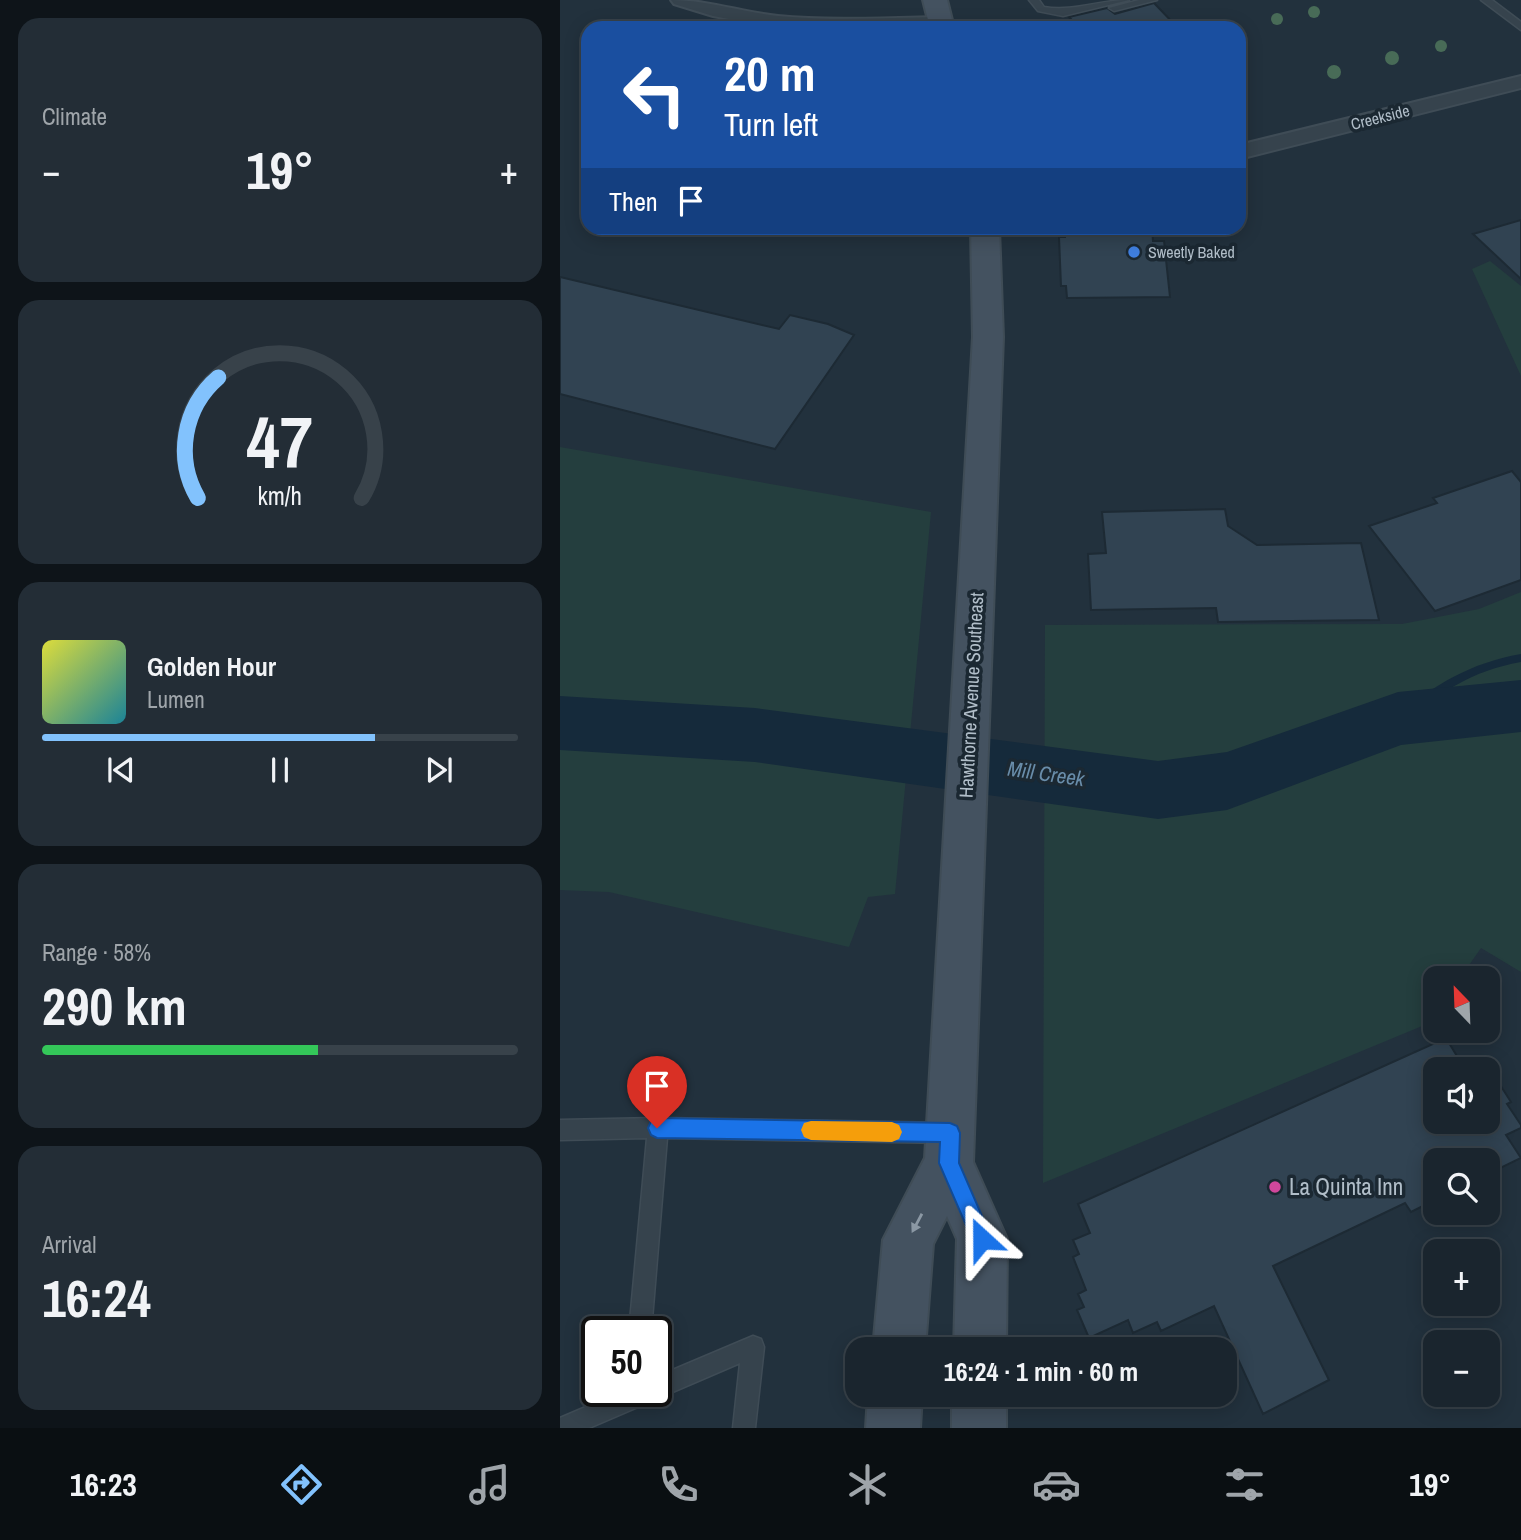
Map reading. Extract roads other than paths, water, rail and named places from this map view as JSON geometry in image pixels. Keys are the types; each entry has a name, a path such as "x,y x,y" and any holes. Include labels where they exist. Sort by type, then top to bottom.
{"main road":[{"name":"Hawthorne Avenue Southeast","path":"900,1337 908,1240 950,1148 988,337 985,235"},
{"name":"Hawthorne Avenue Southeast","path":"950,1148 982,1239 980,1337"},
{"path":"893,1428 894,1407"},
{"path":"979,1407 979,1428"}],"street":[{"path":"681,0 727,14 763,21"},
{"path":"889,21 940,17"},
{"name":"Creekside","path":"1246,150 1521,82"}],"lane":[{"path":"1034,0 1041,9 1063,13 1124,0"},
{"path":"1080,10 1100,0"},
{"path":"1080,10 1094,12 1152,0"},
{"path":"1486,0 1521,27"},
{"path":"641,1316 657,1128"},
{"path":"560,1130 657,1128 950,1148"},
{"path":"672,1381 752,1347 744,1428"},
{"path":"563,1428 597,1420 617,1407"}],"waterway":[{"path":"1398,719 1441,688 1470,672 1502,661 1521,658"},
{"name":"Mill Creek","path":"560,723 755,735 1158,790 1227,781 1398,719 1521,706"}],"place":[{"name":"Sweetly Baked","path":"1134,252"},
{"name":"La Quinta Inn","path":"1275,1187"}]}
